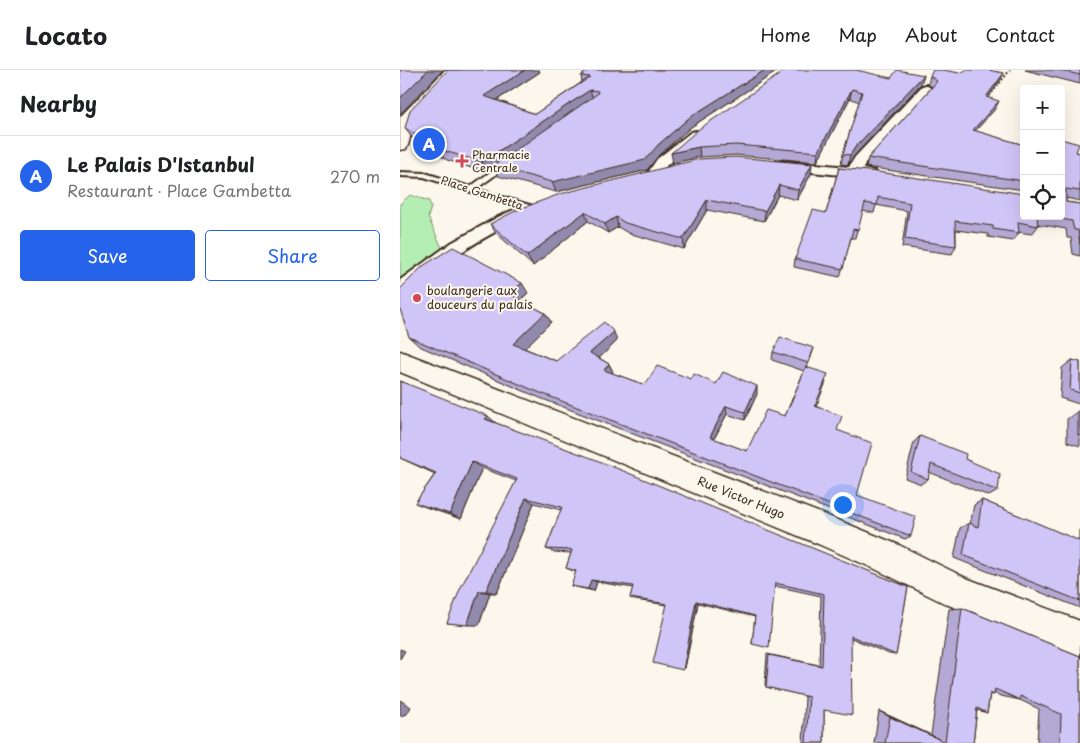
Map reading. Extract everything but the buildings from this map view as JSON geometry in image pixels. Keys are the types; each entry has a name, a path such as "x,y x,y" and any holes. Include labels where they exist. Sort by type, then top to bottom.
{"street":[{"path":"401,137 410,114 454,70"},
{"path":"854,172 860,160 926,89"},
{"path":"654,174 662,162 708,127"},
{"path":"765,164 886,175"},
{"path":"637,178 679,167"},
{"path":"530,208 548,202"},
{"name":"Place Gambetta","path":"400,291 435,261 487,229 530,208"},
{"name":"Rue Victor Hugo","path":"400,361 828,532 900,562 958,592 1080,640"}],"lane":[{"path":"471,189 518,157"},
{"name":"Place Gambetta","path":"400,174 421,174 530,208"}],"path":[{"path":"986,100 1010,70"}],"green space":[{"path":"410,195 429,201 431,207 428,217 442,248 438,254 400,285 400,204"}],"place":[{"name":"Le Palais D'Istanbul","path":"429,144"},
{"name":"Pharmacie Centrale","path":"462,161"},
{"name":"boulangerie aux douceurs du palais","path":"417,298"}]}
